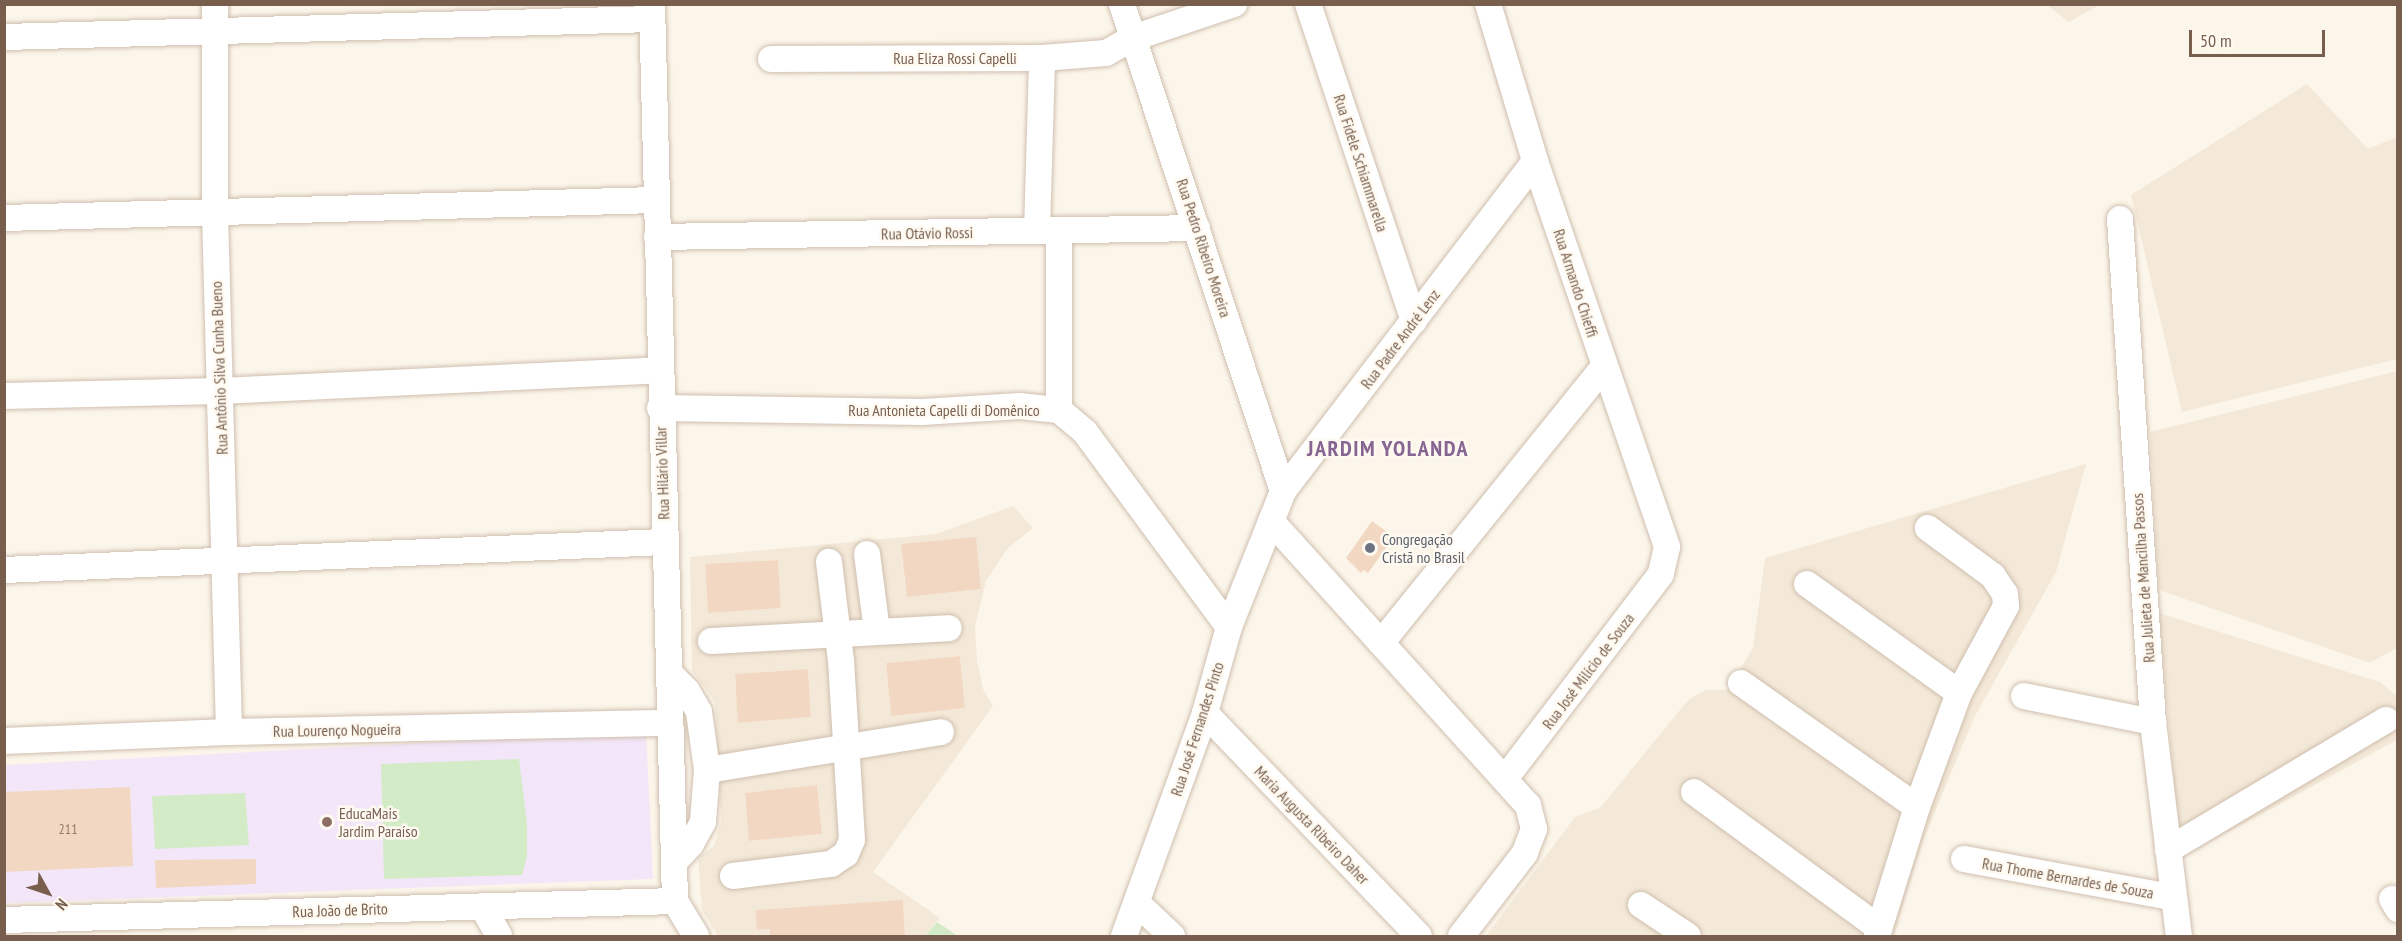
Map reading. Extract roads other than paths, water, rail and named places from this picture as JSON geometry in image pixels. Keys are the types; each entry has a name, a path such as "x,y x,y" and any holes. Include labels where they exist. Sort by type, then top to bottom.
{"street":[{"name":"Rua Antônio Silva Cunha Bueno","path":"214,4 215,213 229,732"},
{"name":"Rua Pedro Ribeiro Moreira","path":"1122,4 1283,491"},
{"name":"Rua Eliza Rossi Capelli","path":"771,59 1042,58 1106,53 1134,38 1233,4"},
{"name":"Rua Fidele Schiammarella","path":"1308,4 1414,321"},
{"name":"Rua Armando Chieffi","path":"1488,4 1535,161 1667,547 1667,560"},
{"path":"4,37 215,31 652,12"},
{"name":"Rua Hilário Villar","path":"652,12 660,408 675,901 696,936"},
{"path":"1042,58 1048,231 1059,410"},
{"name":"Rua Padre André Lenz","path":"1271,521 1283,491 1535,161"},
{"path":"4,218 657,200"},
{"name":"Rua Julieta de Mancilha Passos","path":"2120,219 2153,722 2172,897 2179,936"},
{"name":"Rua Otávio Rossi","path":"657,237 1197,228"},
{"path":"1381,643 1604,367"},
{"path":"4,396 220,391 660,370"},
{"name":"Rua Antonieta Capelli di Domênico","path":"660,408 922,412 1020,406 1059,410 1097,447 1229,627"},
{"path":"1271,521 1528,805 1534,829 1525,854 1461,936"},
{"name":"Rua José Fernandes Pinto","path":"1124,936 1138,904 1205,713 1229,627 1271,521"},
{"path":"1694,792 1878,932 1917,807 1959,693 2002,618 2005,594 1993,576 1928,528"},
{"path":"4,570 664,543"},
{"path":"867,554 877,631"},
{"name":"Rua José Milício de Souza","path":"1505,779 1661,574 1667,560"},
{"path":"733,876 831,864 846,854 852,840 843,746 838,632 829,562"},
{"path":"1807,584 1959,693"},
{"path":"711,641 838,632 949,628"},
{"path":"669,673 687,691 699,712 707,770 703,822 691,844 674,862"},
{"path":"1741,683 1917,807"},
{"path":"2024,696 2153,722"},
{"name":"Maria Augusta Ribeiro Daher","path":"1205,713 1419,936"},
{"path":"2168,850 2386,720"},
{"name":"Rua Lourenço Nogueira","path":"4,741 229,732 670,723"},
{"path":"707,770 843,746 941,732"},
{"name":"Rua Thome Bernardes de Souza","path":"1964,859 2172,897"},
{"name":"Rua João de Brito","path":"4,920 675,901"},
{"path":"1138,904 1172,936"},
{"path":"1641,905 1656,928 1688,936"},
{"path":"482,906 499,936"}],"place":[{"name":"Congregação Cristã no Brasil","path":"1370,548"},
{"name":"EducaMais Jardim Paraíso","path":"327,822"}],"district":[{"name":"JARDIM YOLANDA","path":"1388,449"}]}
